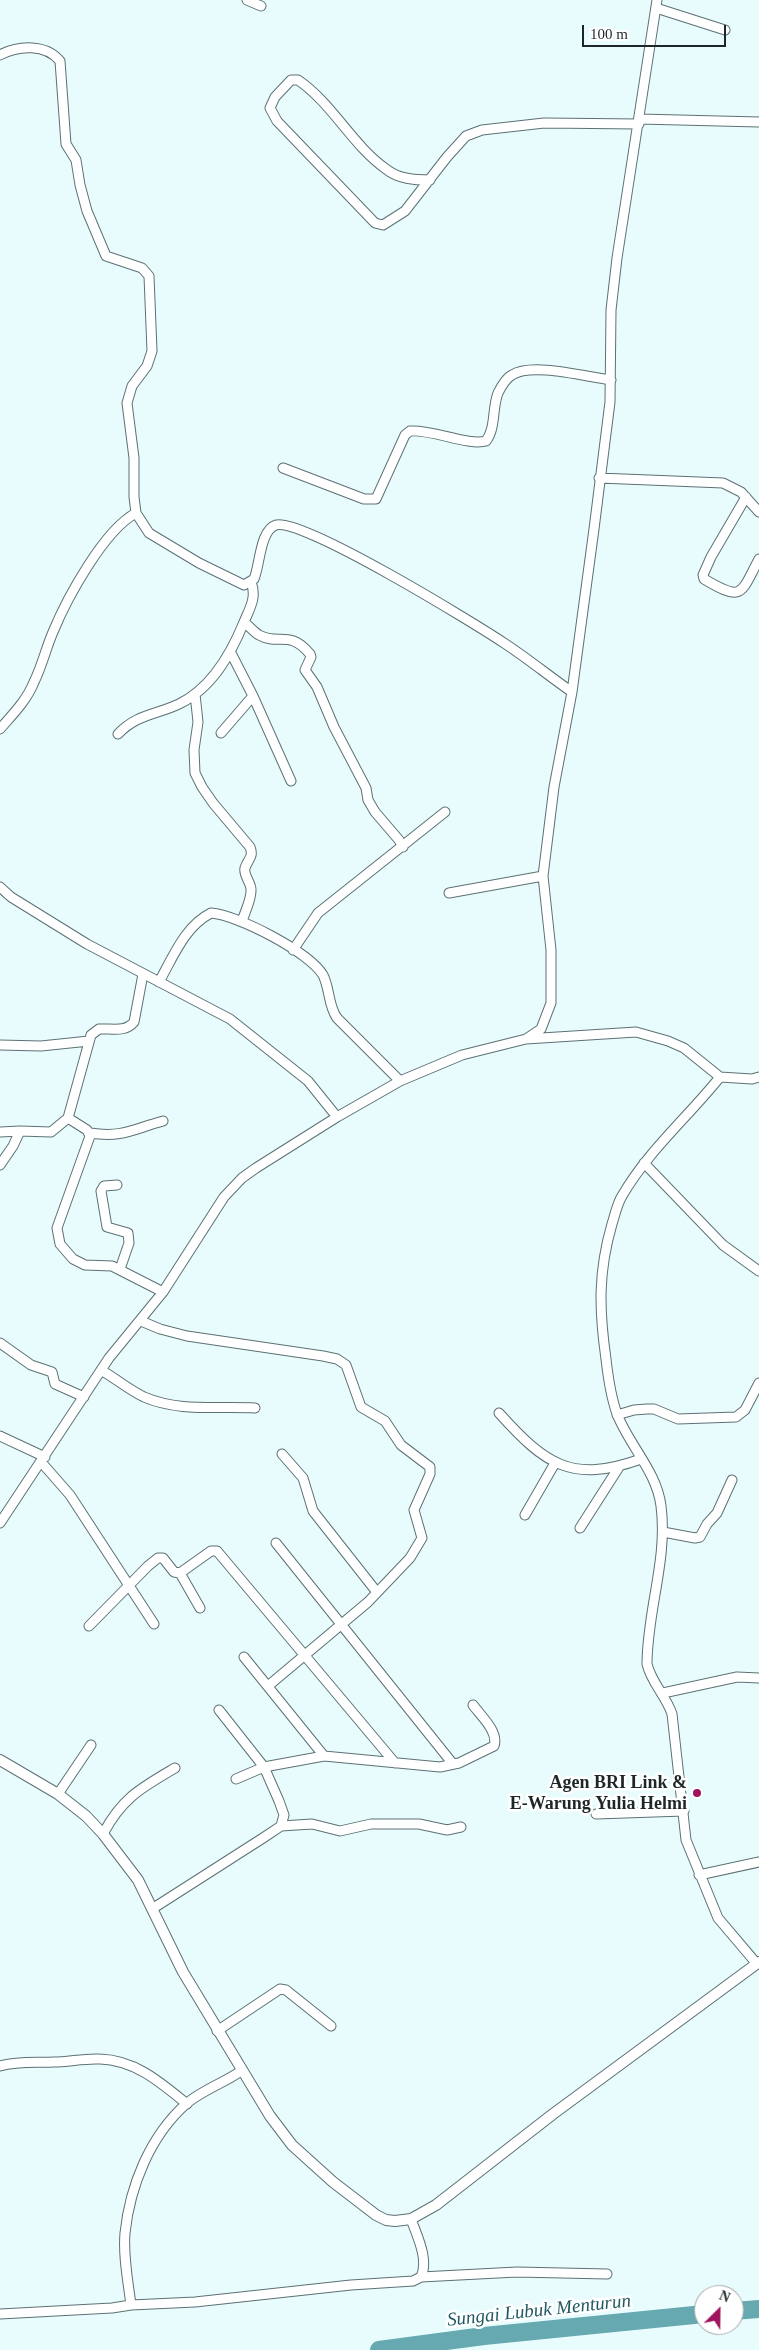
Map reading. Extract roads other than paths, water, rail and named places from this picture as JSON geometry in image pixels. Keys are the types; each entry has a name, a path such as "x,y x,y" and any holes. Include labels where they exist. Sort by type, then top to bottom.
{"street":[{"path":"247,0 261,6"},
{"path":"526,1039 542,1028 551,1003 550,950 543,876 554,787 572,692 610,402 611,310 615,275 656,4 725,30"},
{"path":"0,55 8,51 36,48 54,54 60,61 66,144 76,160 80,185 94,228 106,256 142,268 149,276 152,351 147,366 132,386 127,402 134,458 136,513 149,533 182,553 244,585 251,582 255,575 264,536 271,528 284,524 317,536 356,556 504,643 572,692"},
{"path":"430,180 414,180 387,170 323,103 298,80 291,80 275,97 270,108 277,120 375,223 383,224 405,211 430,180 454,148 466,136 482,130 544,123 759,122"},
{"path":"283,468 364,499 376,499 406,435 410,431 427,432 476,442 486,441 492,427 498,394 509,376 514,373 532,369 611,380"},
{"path":"600,478 722,483 741,492 759,512"},
{"path":"746,498 711,556 703,575 704,579 728,593 735,593 745,587 759,558"},
{"path":"0,729 23,702 34,682 53,631 84,572 118,528 136,513"},
{"path":"118,734 124,728 147,714 179,705 216,674 231,653 252,604 254,593 251,582"},
{"path":"244,622 260,635 271,639 288,638 294,640 310,654 311,657 305,670 317,687 334,727 366,788 368,800 375,812 403,847"},
{"path":"231,653 253,696 291,781"},
{"path":"194,694 198,722 194,750 195,773 202,787 252,852 251,861 245,868 251,894 242,921"},
{"path":"221,733 253,696"},
{"path":"293,950 318,913 445,812"},
{"path":"448,893 543,876"},
{"path":"0,887 11,897 41,916 143,974 230,1019 308,1080 337,1117"},
{"path":"159,982 190,928 199,919 211,913 242,921 308,958 324,977 331,1010 400,1081"},
{"path":"0,1132 51,1132 68,1118 89,1041 94,1031 98,1029 119,1030 130,1026 134,1022 143,974"},
{"path":"0,1522 44,1460 101,1370 162,1292 224,1197 242,1178 337,1117 400,1081 462,1055 526,1039 636,1032 668,1041 684,1048 720,1077 752,1079 759,1077"},
{"path":"0,1045 41,1046 89,1041"},
{"path":"0,1760 58,1794 86,1816 103,1834 138,1880 183,1972 241,2071 270,2116 292,2145 333,2182 376,2215 395,2221 411,2219 436,2205 553,2114 758,1963 718,1918 686,1840 672,1714 663,1692 648,1671 647,1658 663,1532 659,1496 617,1415 604,1346 600,1307 600,1276 604,1249 621,1197 644,1163 672,1129 696,1107 720,1077"},
{"path":"68,1118 78,1123 90,1133 112,1136 131,1132 163,1120"},
{"path":"0,1165 13,1146 20,1131"},
{"path":"90,1133 87,1147 57,1228 57,1237 65,1252 85,1265 105,1264 120,1269 162,1292"},
{"path":"644,1163 691,1214 723,1245 759,1271"},
{"path":"117,1184 104,1186 101,1191 107,1228 128,1233 129,1243 120,1269"},
{"path":"140,1320 175,1334 337,1359 346,1365 361,1407 385,1421 400,1444 425,1462 430,1470 414,1508 422,1533 420,1543 410,1558 368,1602 339,1624 268,1686"},
{"path":"0,1343 31,1364 51,1371 56,1385 84,1397"},
{"path":"101,1370 141,1395 170,1405 192,1408 224,1406 255,1408"},
{"path":"617,1415 634,1410 654,1409 678,1419 736,1417 745,1410 759,1383"},
{"path":"499,1413 532,1448 556,1463 589,1470 619,1467 641,1459"},
{"path":"0,1436 44,1460 70,1495 154,1624"},
{"path":"282,1454 303,1478 313,1511 376,1592"},
{"path":"525,1515 556,1463"},
{"path":"580,1528 619,1467"},
{"path":"663,1532 695,1538 700,1536 707,1524 718,1513 732,1480"},
{"path":"276,1543 453,1764"},
{"path":"89,1626 148,1566 161,1557 174,1572 180,1573 211,1551 220,1552 395,1763"},
{"path":"180,1573 200,1608"},
{"path":"244,1657 324,1756"},
{"path":"663,1692 737,1677 759,1678"},
{"path":"236,1780 264,1767 324,1756 421,1767 440,1767 459,1763 494,1746 495,1743 495,1735 473,1705"},
{"path":"219,1710 264,1767 284,1815 281,1826"},
{"path":"58,1794 91,1745"},
{"path":"103,1834 123,1802 175,1768"},
{"path":"596,1814 684,1811"},
{"path":"152,1908 281,1826 312,1824 340,1831 371,1824 419,1824 447,1830 460,1827"},
{"path":"699,1875 759,1862"},
{"path":"217,2031 280,1989 286,1990 331,2026"},
{"path":"0,2066 18,2061 53,2062 98,2058 123,2062 139,2068 186,2104"},
{"path":"131,2305 125,2234 131,2201 148,2153 171,2120 186,2104 241,2071"},
{"path":"411,2219 422,2252 423,2267 421,2277"},
{"path":"0,2314 195,2302 351,2285 413,2281 421,2277 517,2272 607,2274"}],"waterway":[{"name":"Sungai Lubuk Menturun","path":"744,2310 759,2309"},
{"name":"Sungai Lubuk Menturun","path":"379,2350 484,2336 694,2315"}],"place":[{"name":"Agen BRI Link & E-Warung Yulia Helmi","path":"697,1793"}]}
